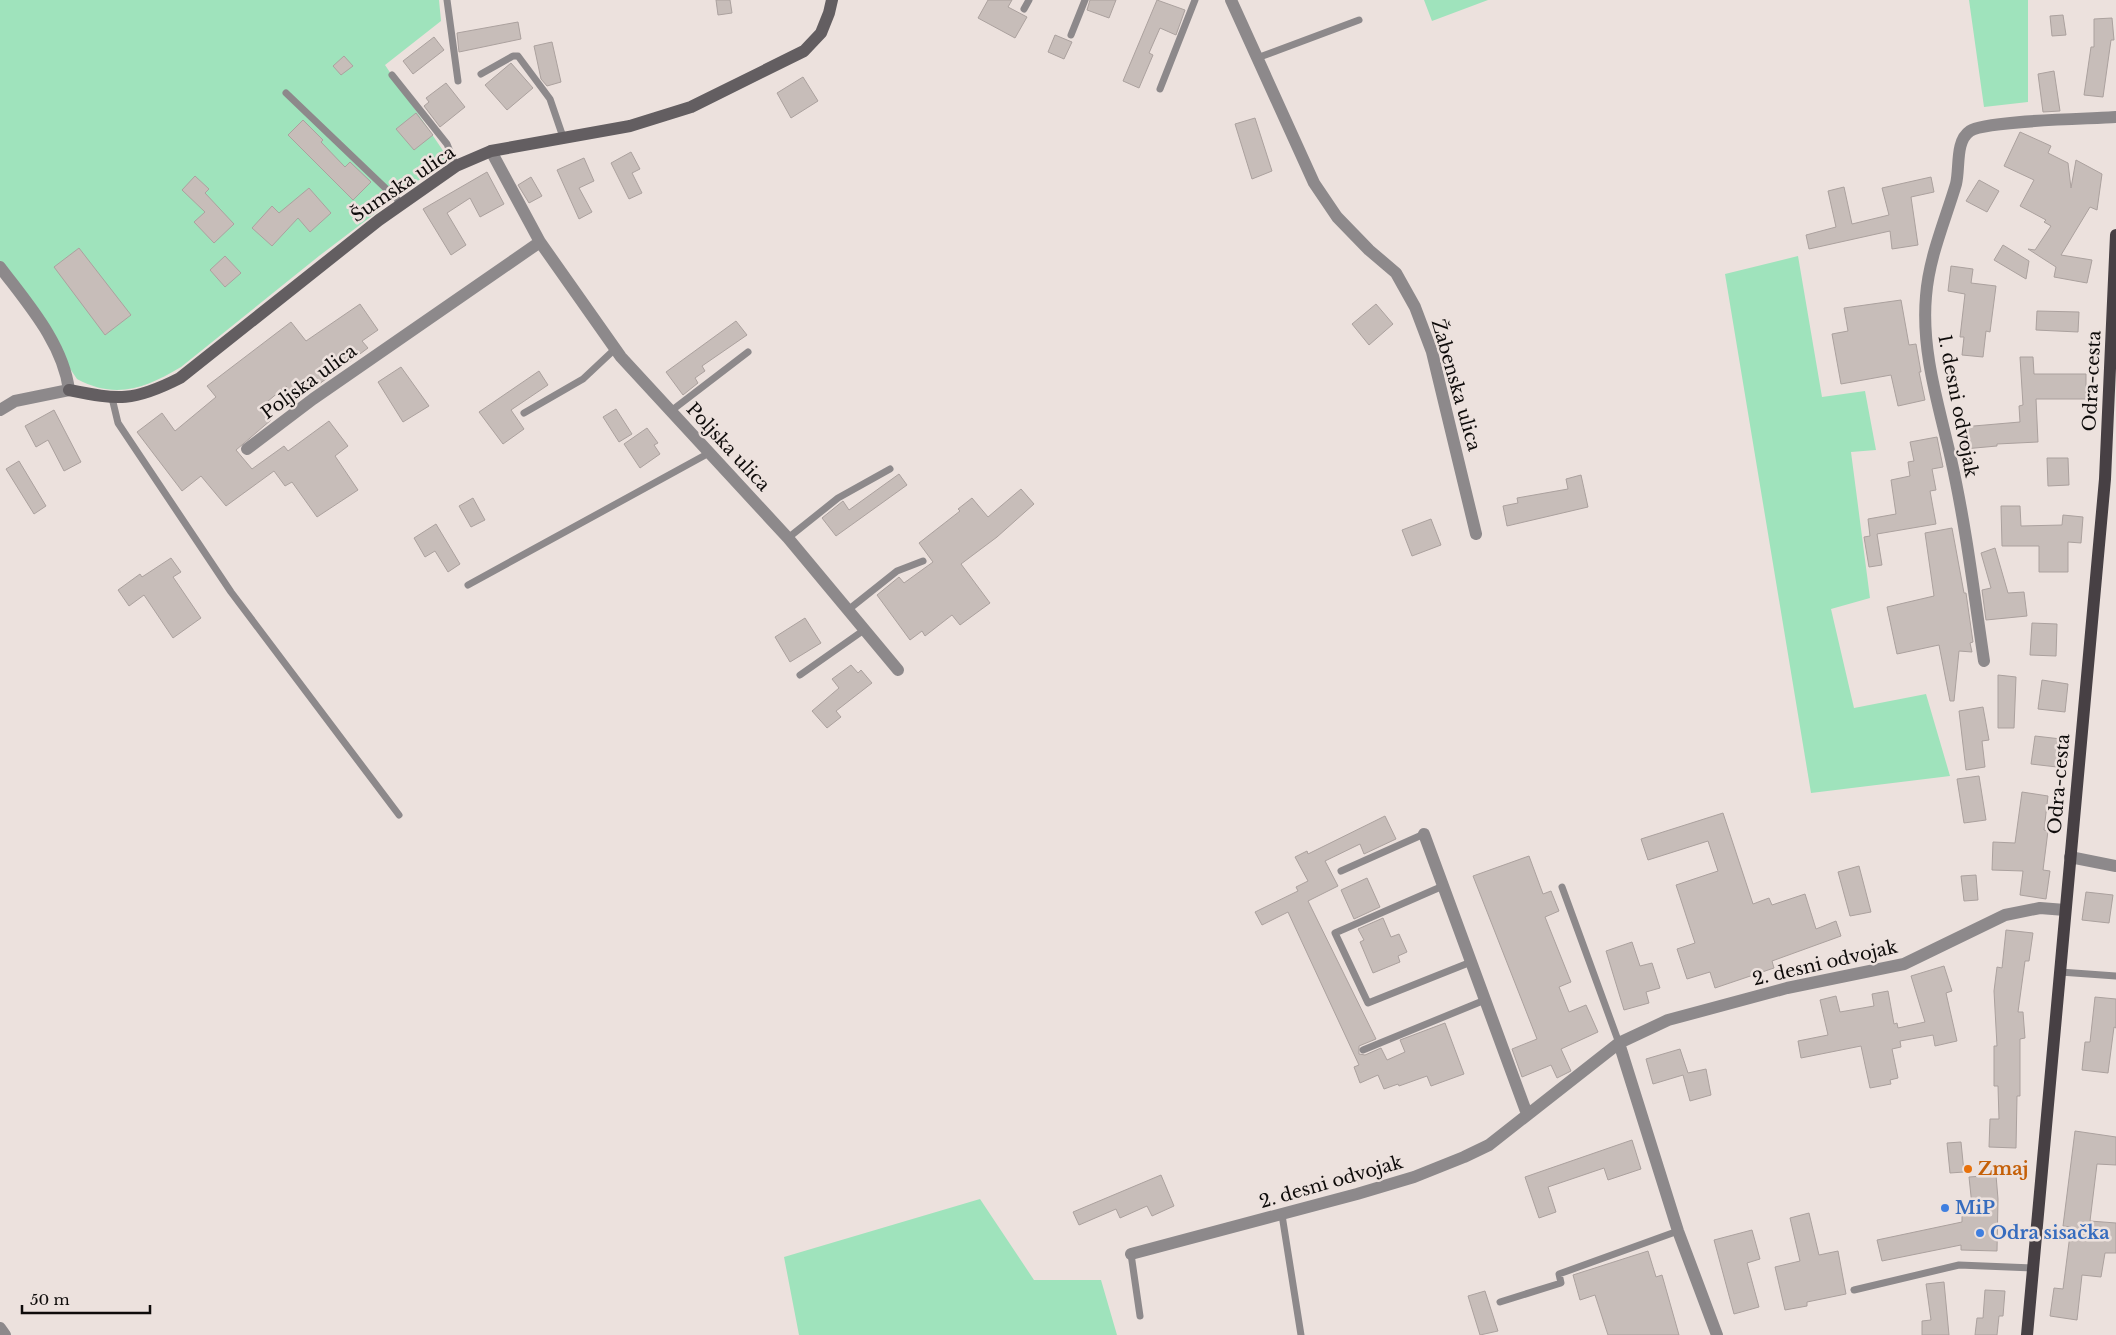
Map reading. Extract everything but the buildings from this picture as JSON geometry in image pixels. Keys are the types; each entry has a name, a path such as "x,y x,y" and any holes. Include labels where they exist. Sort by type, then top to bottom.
{"main road":[{"name":"Odra-cesta","path":"2027,1335 2105,479 2112,420 2116,235"}],"street":[{"name":"Šumska ulica","path":"0,410 15,401 69,390 112,398 134,396 150,392 180,378 401,204 456,166 491,151 614,129 664,117 691,107 804,51 816,40 825,24 832,0"},
{"name":"Žabenska ulica","path":"1231,0 1314,183 1337,217 1369,250 1396,273 1415,307 1432,352 1476,534"},
{"name":"1. desni odvojak","path":"1984,660 1964,522 1934,391 1924,332 1926,296 1935,244 1956,183 1962,139 1971,130 2012,123 2116,117"},
{"name":"Poljska ulica","path":"491,151 540,242 616,348 671,411 788,538 898,670"},
{"name":"Poljska ulica","path":"247,449 313,399 540,242"},
{"path":"0,267 40,321 68,376 69,390"},
{"path":"1424,834 1527,1114"},
{"path":"2070,857 2116,866"},
{"name":"2. desni odvojak","path":"1132,1254 1282,1215 1414,1177 1464,1157 1489,1145 1619,1043 1668,1020 1787,988 1904,964 2005,915 2040,908 2065,910"},
{"path":"1619,1043 1678,1231 1717,1335"},
{"path":"0,1328 5,1335"}],"lane":[{"path":"446,0 458,81"},
{"path":"1024,8 1029,0"},
{"path":"1071,35 1085,0"},
{"path":"1160,89 1195,0"},
{"path":"1257,58 1360,20"},
{"path":"482,74 513,56 518,56 550,99 562,137"},
{"path":"392,75 447,144 456,166"},
{"path":"286,93 401,204"},
{"path":"524,413 583,379 616,348"},
{"path":"671,411 748,352"},
{"path":"112,398 118,423 231,592 399,815"},
{"path":"468,584 709,452"},
{"path":"788,538 838,498 890,469"},
{"path":"848,610 897,571 923,561"},
{"path":"800,676 864,630"},
{"path":"1342,871 1424,834"},
{"path":"1443,886 1335,933 1368,1003 1471,962"},
{"path":"1562,887 1619,1043"},
{"path":"2060,972 2116,976"},
{"path":"1363,1050 1485,1000"},
{"path":"1282,1215 1301,1335"},
{"path":"1500,1302 1561,1283 1559,1274 1678,1231"},
{"path":"1132,1254 1140,1316"},
{"path":"1854,1290 1959,1266 2033,1268"}],"green space":[{"path":"0,0 439,0 441,21 385,65 448,158 319,256 181,367 155,381 130,389 105,389 91,385 77,379 0,265"},
{"path":"1424,0 1488,0 1432,21"},
{"path":"1969,0 2028,0 2028,102 1984,107"},
{"path":"1798,256 1822,397 1865,391 1876,450 1851,452 1870,598 1831,609 1854,708 1926,694 1950,776 1811,793 1725,274"},
{"path":"980,1199 1034,1280 1101,1280 1117,1335 799,1335 784,1257"}],"place":[{"name":"Zmaj","path":"1968,1169"},
{"name":"MiP","path":"1945,1208"},
{"name":"Odra sisačka","path":"1980,1233"}]}
